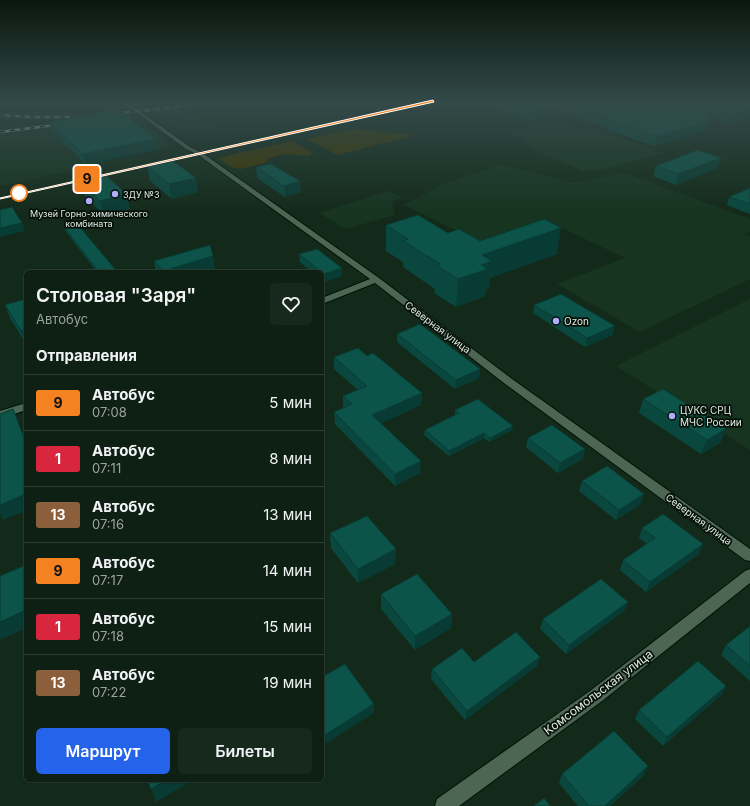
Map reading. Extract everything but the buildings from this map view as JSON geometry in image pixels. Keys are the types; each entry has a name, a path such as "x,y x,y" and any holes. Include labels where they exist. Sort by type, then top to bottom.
{"street":[{"name":"Северная улица","path":"176,140 188,148 199,153 376,280 508,381 750,556"},
{"path":"324,300 376,280"},
{"path":"0,415 24,407"},
{"name":"Комсомольская улица","path":"444,806 596,696 750,575"}],"shaded area":[{"path":"0,140 164,140 171,145 86,165 88,167 0,186"},
{"path":"308,140 398,140 337,155"},
{"path":"520,140 627,140 664,153 601,170 583,171 546,155"},
{"path":"292,141 313,153 308,156 286,154 269,158 265,163 241,169 231,167 218,158"},
{"path":"502,165 574,183 625,173 750,219 750,232 745,234 750,236 750,279 640,332 557,284 625,258 562,228 498,251 404,205 445,183"},
{"path":"388,191 403,198 392,202 395,215 346,229 319,213"},
{"path":"750,299 750,450 616,366"}],"bus line":[{"name":"9","path":"0,198 261,140"}],"place":[{"name":"ЗДУ №3","path":"115,194"},
{"name":"Музей Горно-химического комбината","path":"89,201"},
{"name":"Ozon","path":"556,321"},
{"name":"ЦУКС СРЦ МЧС России","path":"672,416"}]}
